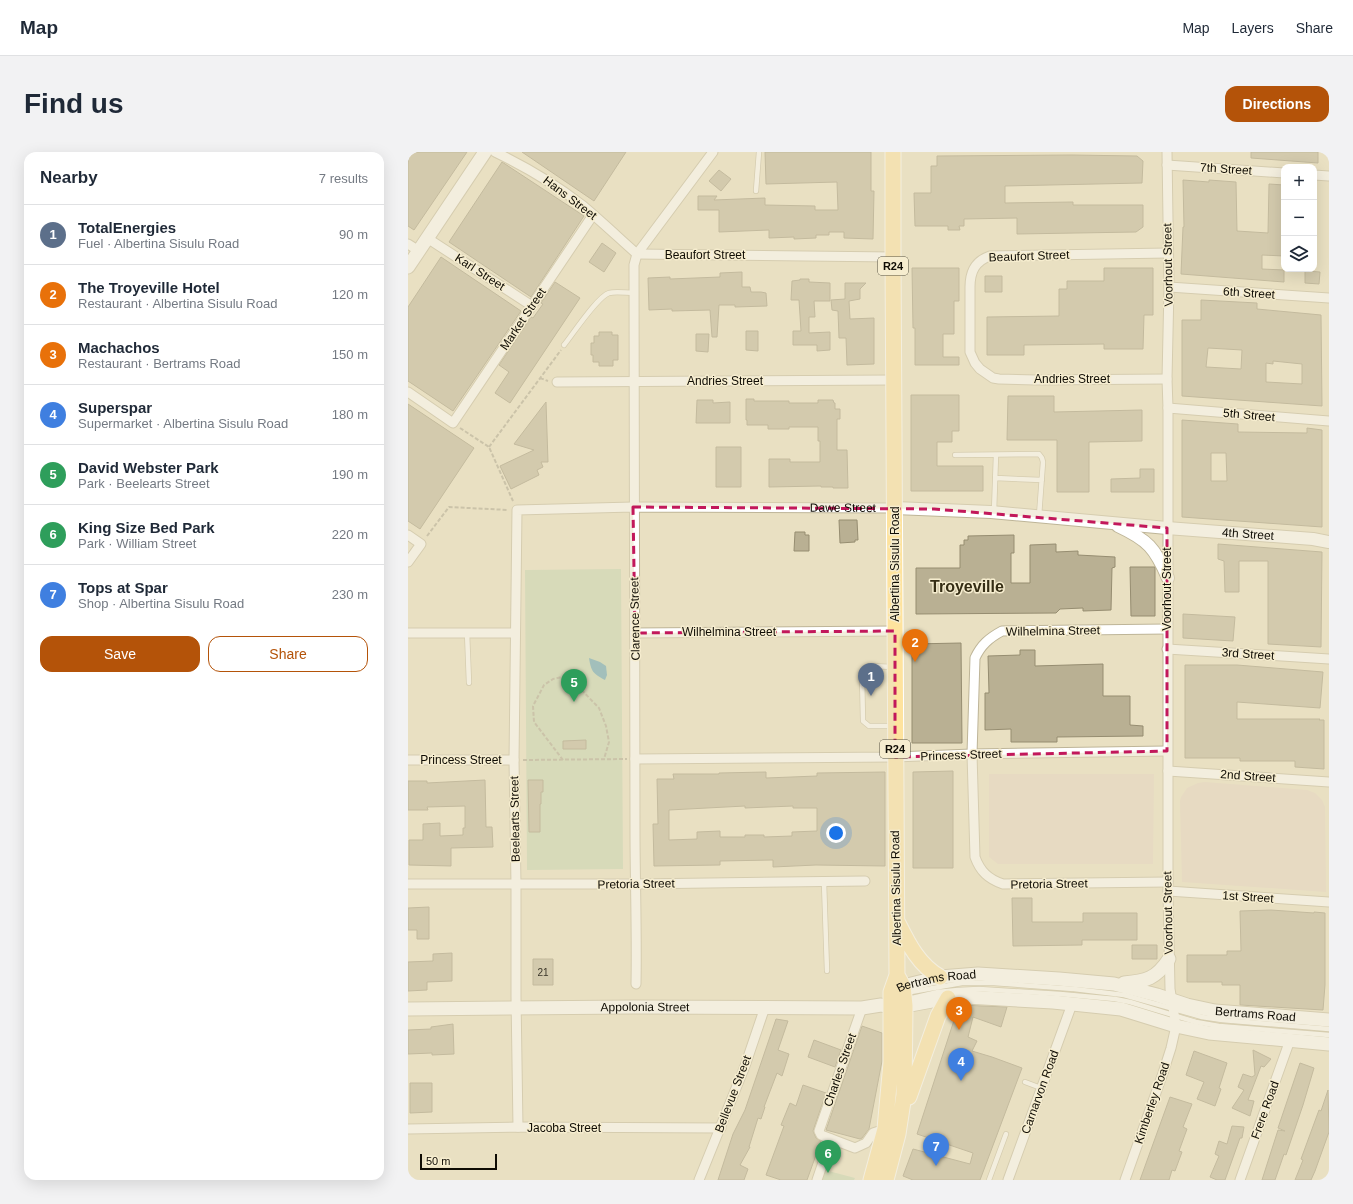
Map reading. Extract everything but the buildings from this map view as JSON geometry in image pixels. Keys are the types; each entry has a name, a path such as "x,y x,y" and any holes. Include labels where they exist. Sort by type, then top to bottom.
{"main road":[{"path":"408,267 413,247 428,238 486,152"},
{"name":"Albertina Sisulu Road","path":"871,1180 892,1132 904,1095 896,997 895,508 892,257 893,152"},
{"path":"896,918 916,956 927,968 940,977"},
{"path":"1114,984 1135,982 1152,977 1163,968 1169,959"},
{"name":"Bertrams Road","path":"896,997 940,977 978,974 1089,981 1114,984 1140,990 1174,1013 1215,1034 1329,1044"},
{"name":"Appolonia Street","path":"408,1009 765,1007 862,1008 896,997"},
{"name":"Bertrams Road","path":"896,997 981,997 1174,1013 1187,1006 1215,1011 1329,1020"},
{"path":"892,1132 913,1084 938,1016 948,998"},
{"name":"Albertina Sisulu Road","path":"886,1180 892,1132"}],"street":[{"name":"Hans Street","path":"495,152 539,175 566,193 637,254"},
{"path":"637,254 713,152"},
{"name":"Voorhout Street","path":"1167,152 1169,287 1167,379 1168,886 1169,959 1174,1013"},
{"name":"7th Street","path":"1167,165 1281,173"},
{"path":"1317,175 1329,176"},
{"name":"Market Street","path":"453,423 593,215"},
{"name":"Karl Street","path":"428,238 532,306"},
{"name":"Beaufort Street","path":"980,369 975,363 970,352 969,331 970,278 974,267 981,259 990,256 1168,253"},
{"name":"Beaufort Street","path":"637,254 892,257"},
{"name":"Clarence Street","path":"636,984 635,633 633,507 634,265 637,254"},
{"name":"6th Street","path":"1169,287 1329,298"},
{"name":"Andries Street","path":"980,369 993,378 999,379 1167,379"},
{"name":"Andries Street","path":"557,382 894,380"},
{"path":"408,392 453,423"},
{"name":"5th Street","path":"1168,408 1329,421"},
{"name":"Dawe Street","path":"517,510 633,507 895,508 994,512 1167,528"},
{"name":"Beelearts Street","path":"517,510 514,632 514,760 518,1127"},
{"path":"1112,523 1131,532 1151,547 1161,561 1168,578"},
{"name":"4th Street","path":"1167,528 1313,539 1329,542"},
{"path":"408,535 421,544 408,562"},
{"name":"Wilhelmina Street","path":"972,754 975,658 978,650 984,642 993,636 1002,631 1167,629"},
{"name":"Wilhelmina Street","path":"635,633 895,631"},
{"path":"408,633 514,632"},
{"name":"3rd Street","path":"1167,649 1329,659"},
{"name":"Princess Street","path":"635,759 895,757 972,754 1167,751"},
{"name":"Pretoria Street","path":"972,754 975,857 978,866 990,880 1003,884 1168,886"},
{"name":"Princess Street","path":"408,760 514,760"},
{"name":"2nd Street","path":"1168,771 1329,782"},
{"name":"Pretoria Street","path":"408,884 516,885 865,881"},
{"name":"1st Street","path":"1168,886 1329,902"},
{"name":"Carnarvon Road","path":"1008,1180 1072,1004"},
{"name":"Bellevue Street","path":"699,1180 745,1066 765,1007"},
{"name":"Charles Street","path":"831,1139 821,1135 819,1131 862,1008"},
{"name":"Kimberley Road","path":"1125,1180 1171,1048 1174,1013"},
{"name":"Frere Road","path":"1240,1180 1290,1040"},
{"name":"Jacoba Street","path":"408,1129 518,1127 721,1128"},
{"path":"816,1180 831,1139 855,1148 866,1143 873,1134 892,1132"}],"lane":[{"path":"756,191 759,152"},
{"path":"564,345 599,300 607,294 611,292 634,293"},
{"path":"955,455 1038,454 1042,458 1043,462 1040,516"},
{"path":"994,512 996,455"},
{"path":"995,478 1042,480"},
{"path":"467,632 469,683"},
{"path":"895,667 870,666 866,667 862,675 863,721 869,726 895,726"},
{"path":"824,882 827,971"},
{"path":"896,997 962,983 994,983 1112,993 1140,999 1196,1022 1219,1026 1329,1035"},
{"path":"1174,1013 1222,1020 1329,1029"},
{"path":"1025,1082 1041,1088"},
{"path":"989,1180 1006,1134"}],"path":[{"path":"488,447 564,345"},
{"path":"421,544 449,507 517,510 488,447 453,423"},
{"path":"563,760 534,722 533,706 544,685 553,679 562,677 571,679 599,708 606,726 609,742 604,759"},
{"path":"514,760 635,759"}],"highlighted area":[{"path":"633,507 934,509 1167,528 1167,751 895,757 895,631 635,633"}],"shaded area":[{"path":"989,774 1154,774 1153,864 998,864 989,857"},
{"path":"1205,782 1307,790 1315,793 1322,800 1325,807 1326,892 1182,882 1180,801 1187,788 1198,783"}],"green space":[{"path":"621,569 623,869 527,870 525,570"},
{"path":"821,1169 855,1178 854,1180 814,1180"}],"water":[{"path":"589,658 606,666 607,675 605,680 593,672"}],"place":[{"name":"The Troyeville Hotel","path":"915,662"},
{"name":"TotalEnergies","path":"871,696"},
{"name":"David Webster Park","path":"574,702"},
{"name":"Machachos","path":"959,1030"},
{"name":"Superspar","path":"961,1081"},
{"name":"Tops at Spar","path":"936,1166"},
{"name":"King Size Bed Park","path":"828,1173"}],"district":[{"name":"Troyeville","path":"967,586"}]}
